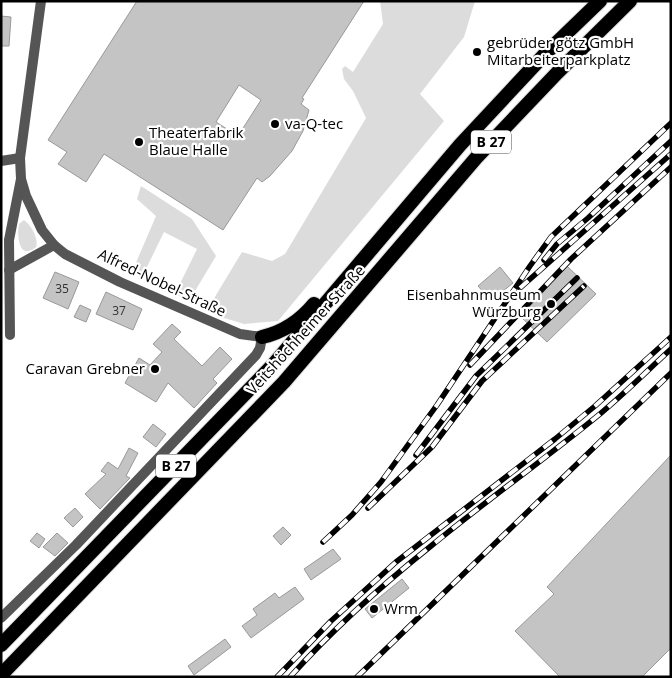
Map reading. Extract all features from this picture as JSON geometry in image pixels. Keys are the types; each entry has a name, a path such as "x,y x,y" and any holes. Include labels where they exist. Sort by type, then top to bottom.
{"highway":[{"name":"Veitshöchheimer Straße","path":"1,645 273,365 460,145 545,54 600,1"},
{"name":"Veitshöchheimer Straße","path":"1,675 284,382 476,158 557,73 630,1"},
{"path":"262,337 279,332 290,326 304,316 331,284 345,282"}],"street":[{"name":"Alfred-Nobel-Straße","path":"41,1 20,158 21,179 26,196 42,230 54,245 65,254 120,282 240,334 262,337"},
{"path":"1,161 20,158"},
{"name":"Alfred-Nobel-Straße","path":"10,335 9,240 21,179"},
{"path":"9,270 54,245"},
{"name":"Veitshöchheimer Straße","path":"1,618 76,545 256,355 260,348 262,337"}],"shaded area":[{"path":"380,1 475,1 464,37 420,94 444,121 278,321 244,324 221,317 207,310 242,252 272,261 285,254 366,118 353,91 344,79 342,69 345,66 353,72 383,24"},
{"path":"141,186 192,219 216,256 189,301 175,294 197,249 164,232 142,277 132,272 156,216 137,199"},
{"path":"24,220 32,229 37,244 30,251 22,249 19,240 19,224"}],"building":[{"path":"137,1 364,1 302,98 304,99 301,104 309,110 303,131 292,151 270,176 262,182 257,178 223,230 104,154 86,182 58,164 67,152 48,140","holes":["239,85 261,100 238,136 216,122"]},
{"path":"1,16 11,17 9,46 1,46"},
{"name":"Eisenbahnmuseum Würzburg","path":"567,266 596,294 547,342 518,314"},
{"path":"500,267 513,283 491,301 478,286"},
{"path":"55,272 79,282 68,309 43,298"},
{"path":"106,292 142,309 133,330 96,314"},
{"path":"80,305 91,310 86,322 74,317"},
{"path":"172,324 181,332 174,339 202,366 220,347 232,359 213,379 217,383 194,408 168,383 156,402 125,383 139,358 150,365 162,352 153,344"},
{"path":"153,424 166,434 156,447 143,437"},
{"path":"129,448 138,453 126,476 130,478 100,509 85,494 106,474 101,471 108,462 118,469"},
{"path":"671,455 671,648 642,677 560,677 515,631 554,594 547,587"},
{"path":"75,508 83,517 73,527 64,518"},
{"path":"283,527 291,535 281,545 273,536"},
{"path":"37,533 45,539 39,548 30,541"},
{"path":"57,533 68,543 55,556 43,547"},
{"path":"333,549 341,559 311,580 304,569"},
{"path":"402,579 409,588 372,618 365,609"},
{"path":"295,587 304,599 251,638 242,626 257,615 253,609 275,593 279,598"},
{"path":"225,639 231,647 194,675 188,666"}],"railway":[{"path":"323,542 352,515 381,482 437,405 551,237 671,123"},
{"path":"544,260 557,244 671,141"},
{"path":"520,288 671,154"},
{"path":"470,365 571,259 671,167"},
{"path":"416,455 476,376 577,278"},
{"path":"368,508 432,447 482,381 584,286"},
{"path":"277,677 331,621 396,562 555,439 595,406 671,337"},
{"path":"290,677 340,625 394,577 452,529 601,413 671,349"},
{"path":"357,677 671,373"}],"place":[{"name":"gebrüder götz GmbH Mitarbeiterparkplatz","path":"477,52"},
{"name":"va-Q-tec","path":"275,124"},
{"name":"Theaterfabrik Blaue Halle","path":"139,142"},
{"name":"Eisenbahnmuseum Würzburg","path":"551,304"},
{"name":"Caravan Grebner","path":"155,369"},
{"name":"Wrm","path":"374,609"}]}
